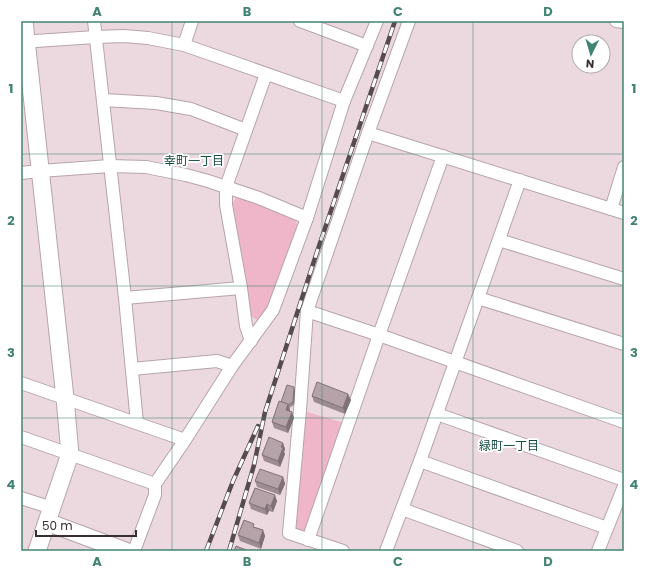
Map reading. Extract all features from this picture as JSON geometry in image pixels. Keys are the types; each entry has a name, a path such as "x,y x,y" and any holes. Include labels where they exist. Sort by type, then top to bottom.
{"street":[{"path":"24,21 24,42 66,398 70,454 37,551"},
{"path":"94,21 125,298 137,423"},
{"path":"184,45 192,21"},
{"path":"300,21 367,46"},
{"path":"134,551 155,495 155,484 232,366 273,310 307,218 344,101 377,21"},
{"path":"343,551 289,533 307,311 368,133 409,21"},
{"path":"616,21 624,22"},
{"path":"24,42 124,36 184,45 344,101"},
{"path":"251,341 246,326 241,288 226,205 226,187 266,74"},
{"path":"103,100 156,103 191,109 246,130"},
{"path":"368,133 624,213"},
{"path":"308,540 443,156"},
{"path":"21,173 110,166 146,167 208,181 259,198 307,218"},
{"path":"611,209 624,167"},
{"path":"386,551 437,414 520,180"},
{"path":"499,240 624,279"},
{"path":"125,298 241,288"},
{"path":"478,298 624,344"},
{"path":"307,311 624,422"},
{"path":"132,368 217,361 232,366"},
{"path":"21,383 185,440"},
{"path":"437,414 624,480"},
{"path":"21,437 155,484"},
{"path":"420,461 607,528"},
{"path":"598,551 624,486"},
{"path":"21,498 49,515 125,551"},
{"path":"402,509 517,551"}],"shaded area":[{"path":"237,196 294,218 298,226 269,305 257,320 248,314 233,203"},
{"path":"300,410 348,424 308,540 289,533"}],"building":[{"path":"317,382 348,394 343,408 312,396"},
{"path":"287,385 294,387 293,402 288,405 281,402"},
{"path":"279,401 288,404 286,410 292,412 286,427 272,422"},
{"path":"269,437 283,443 281,447 283,448 278,461 262,455"},
{"path":"260,469 283,477 278,489 255,481"},
{"path":"255,488 275,495 271,506 267,504 265,509 249,503"},
{"path":"244,520 254,524 253,527 263,530 259,543 238,535"},
{"path":"236,546 249,551 234,551"}],"railway":[{"path":"229,551 254,465 265,412 395,21"},
{"path":"206,551 233,481 258,426"}],"district":[{"name":"幸町一丁目","path":"194,160"},
{"name":"緑町一丁目","path":"509,445"}]}
